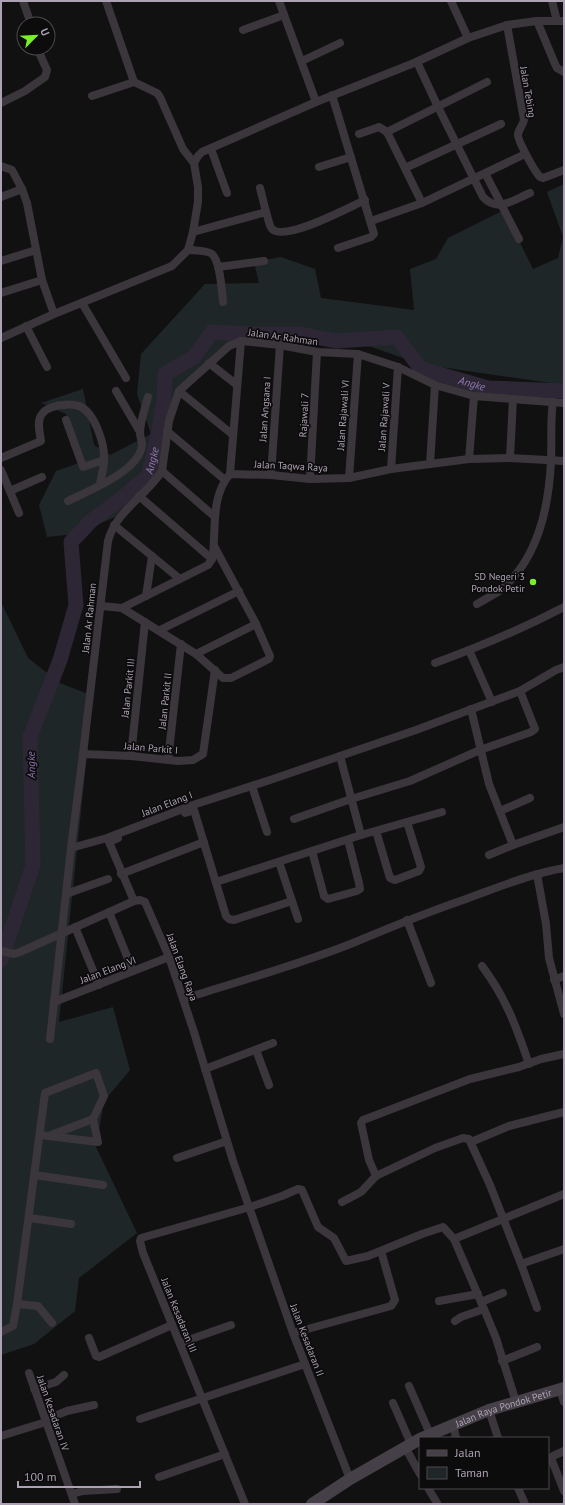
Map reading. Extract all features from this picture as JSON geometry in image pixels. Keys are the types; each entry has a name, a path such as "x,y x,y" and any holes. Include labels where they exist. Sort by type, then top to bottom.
{"main road":[{"name":"Jalan Raya Pondok Petir","path":"424,1437 489,1410 562,1389"},
{"name":"Jalan Raya Pondok Petir","path":"312,1504 350,1479 417,1440"}],"street":[{"path":"24,1 29,16"},
{"path":"1,338 54,314 172,266 188,250 193,232 198,202 198,187 194,164 183,149 160,97 156,93 134,82 106,1"},
{"path":"279,1 316,102"},
{"path":"451,1 468,38"},
{"path":"194,164 202,152 332,95 417,62 468,38 507,25 537,21 560,21 552,1"},
{"path":"243,30 284,15"},
{"path":"537,21 557,68 564,72"},
{"name":"Jalan Tebing","path":"507,25 524,120 518,133 518,140 540,177 543,178 564,170"},
{"path":"302,61 340,43"},
{"path":"1,103 25,91 45,77 47,70 41,56"},
{"path":"417,62 473,179 486,200 492,204 502,206 530,192"},
{"path":"92,96 134,82"},
{"path":"387,132 487,82"},
{"path":"332,95 365,200 374,234 373,236 338,248"},
{"path":"405,168 501,124"},
{"path":"359,134 379,127 387,132 422,203"},
{"path":"211,149 227,193"},
{"path":"371,221 422,203 521,156"},
{"path":"319,167 351,157"},
{"path":"1,166 12,170 27,202 42,280 54,314"},
{"path":"485,173 519,239"},
{"path":"260,188 271,228 281,232 305,228 365,200"},
{"path":"1,197 22,189"},
{"path":"193,232 266,212"},
{"path":"1,261 36,250"},
{"path":"188,250 210,252 213,254 218,267 223,302"},
{"path":"218,267 264,261"},
{"path":"1,293 42,280"},
{"path":"82,303 126,378"},
{"path":"26,326 47,367"},
{"path":"122,608 208,564 212,559 217,498 227,477 233,435 241,341"},
{"name":"Jalan Ar Rahman","path":"71,848 106,549 110,534 114,525 139,496 158,478 162,471 167,431 172,410 179,391 209,363 229,346 241,341 280,345 317,352 358,354 398,367 435,385 474,396 564,402"},
{"name":"Jalan Angsana I","path":"271,475 280,345"},
{"name":"Rajawali 7","path":"310,480 317,352"},
{"name":"Jalan Rajawali VI","path":"349,478 358,354"},
{"path":"209,363 237,385"},
{"name":"Jalan Rajawali V","path":"391,469 398,367"},
{"path":"430,464 435,385"},
{"path":"68,501 120,473 132,465 139,454 142,445 140,432 116,391"},
{"path":"179,391 233,435"},
{"path":"470,459 474,396"},
{"path":"140,432 148,397"},
{"path":"510,458 513,399"},
{"path":"476,604 500,590 527,560 532,550 540,527 548,495 553,402"},
{"path":"1,458 41,441 39,423 41,414 50,408 65,404 80,406 89,414 96,424 102,441 104,460 100,484"},
{"path":"66,420 83,467 104,460"},
{"path":"167,431 227,477"},
{"name":"Jalan Taqwa Raya","path":"227,477 271,475 310,480 349,478 391,469 470,459 510,458 564,461"},
{"path":"162,471 215,517"},
{"path":"2,475 19,513"},
{"path":"10,491 42,477"},
{"path":"139,496 212,559"},
{"path":"114,525 180,579"},
{"path":"100,606 122,608 161,630 196,654 223,678 227,679 269,659 270,656 256,624 214,546"},
{"path":"146,596 152,556"},
{"path":"161,630 239,591"},
{"path":"435,663 528,625 564,607"},
{"name":"Jalan Parkit III","path":"131,756 145,622"},
{"path":"196,654 256,624"},
{"name":"Jalan Parkit II","path":"168,760 181,644"},
{"path":"469,650 492,702"},
{"name":"Jalan Elang I","path":"71,848 107,838 193,805 416,730 492,702 520,691 564,666"},
{"name":"Jalan Parkit I","path":"83,754 131,756 178,761 193,760 203,754 215,670"},
{"path":"294,819 351,799 410,781 480,750 534,731 535,729 520,691"},
{"path":"470,709 490,784 513,845"},
{"path":"340,756 361,835"},
{"path":"252,786 267,832"},
{"path":"500,811 530,798"},
{"path":"4,952 20,952 134,901 121,874 109,842 194,810 226,916 231,920 292,901"},
{"path":"216,882 361,835 442,812"},
{"path":"376,831 390,878 394,880 419,871 421,867 407,822"},
{"path":"489,855 564,827"},
{"path":"312,851 324,896 326,898 328,899 356,891 360,889 348,840"},
{"path":"121,874 204,842"},
{"path":"50,1039 71,848"},
{"path":"279,862 298,919"},
{"path":"183,999 288,966 352,943 407,920 537,874 564,868"},
{"path":"537,874 546,924 549,958 564,1014"},
{"path":"66,894 108,879"},
{"name":"Jalan Elang Raya","path":"134,901 140,900 145,902 169,957 227,1141 250,1207"},
{"path":"109,912 133,971"},
{"path":"407,920 431,983"},
{"path":"75,927 98,985"},
{"name":"Jalan Elang VI","path":"54,1002 169,957"},
{"path":"482,966 509,1009 529,1064"},
{"path":"554,980 564,976"},
{"path":"205,1069 273,1043"},
{"path":"256,1050 269,1085"},
{"path":"376,1176 369,1160 361,1127 363,1120 470,1079 564,1054"},
{"path":"1,1332 12,1326 17,1304 30,1218 45,1093 96,1073 104,1096 94,1118 98,1142 40,1135"},
{"path":"471,1142 509,1126 564,1112"},
{"path":"50,1136 94,1118"},
{"path":"342,1202 361,1192 376,1176 436,1148 466,1137 471,1142 521,1264 537,1308"},
{"path":"177,1158 227,1141"},
{"path":"35,1175 103,1186"},
{"path":"250,1207 300,1189 302,1190 318,1226 334,1238 344,1260 348,1261 440,1227 445,1228 454,1239 481,1302 516,1402"},
{"path":"454,1239 564,1194"},
{"name":"Jalan Kesadaran III","path":"245,1504 172,1326 143,1253 140,1241 146,1237 250,1207"},
{"name":"Jalan Kesadaran II","path":"250,1207 293,1333 350,1479"},
{"path":"30,1218 71,1224"},
{"path":"521,1264 564,1249"},
{"path":"293,1333 392,1306 395,1300 381,1250"},
{"path":"455,1321 481,1302 503,1293"},
{"path":"439,1301 481,1302"},
{"path":"17,1304 38,1306 52,1323"},
{"path":"180,1344 231,1325"},
{"path":"88,1338 96,1356 99,1357 172,1326"},
{"path":"502,1361 536,1347"},
{"path":"140,1419 305,1364"},
{"name":"Jalan Kesadaran IV","path":"29,1373 73,1501"},
{"path":"34,1389 56,1382 64,1376"},
{"path":"409,1386 419,1463"},
{"path":"562,1389 564,1402"},
{"path":"392,1403 417,1440"},
{"path":"1,1436 45,1421 67,1411 94,1405"},
{"path":"489,1410 498,1437"},
{"path":"453,1424 456,1437"},
{"path":"564,1451 551,1458 564,1491"},
{"path":"159,1477 224,1454"},
{"path":"73,1501 84,1491 105,1491 117,1489"},
{"path":"429,1489 437,1503"},
{"path":"518,1489 526,1504"}],"green space":[{"path":"564,184 564,385 420,364 366,345 252,331 231,345 182,386 173,416 169,450 155,476 120,515 75,534 47,537 39,505 56,471 79,463 66,414 41,403 83,389 94,445 110,455 151,434 137,394 141,354 205,284 259,283 254,262 281,257 315,269 321,298 414,310 410,269 436,259 448,238 504,210 533,269 558,258 563,237 547,192"},
{"path":"1,582 2,604 28,658 60,683 93,696 59,1022 113,1007 130,1070 104,1101 96,1147 137,1233 79,1278 75,1311 34,1344 1,1355"}],"waterway":[{"name":"Angke","path":"1,960 33,865 30,737 60,660 76,605 71,542 91,521 148,476 157,440 164,400 165,374 194,357 212,332 300,334 336,341 397,337 421,369 488,388 564,391"}],"place":[{"name":"SD Negeri 3 Pondok Petir","path":"533,582"}]}
